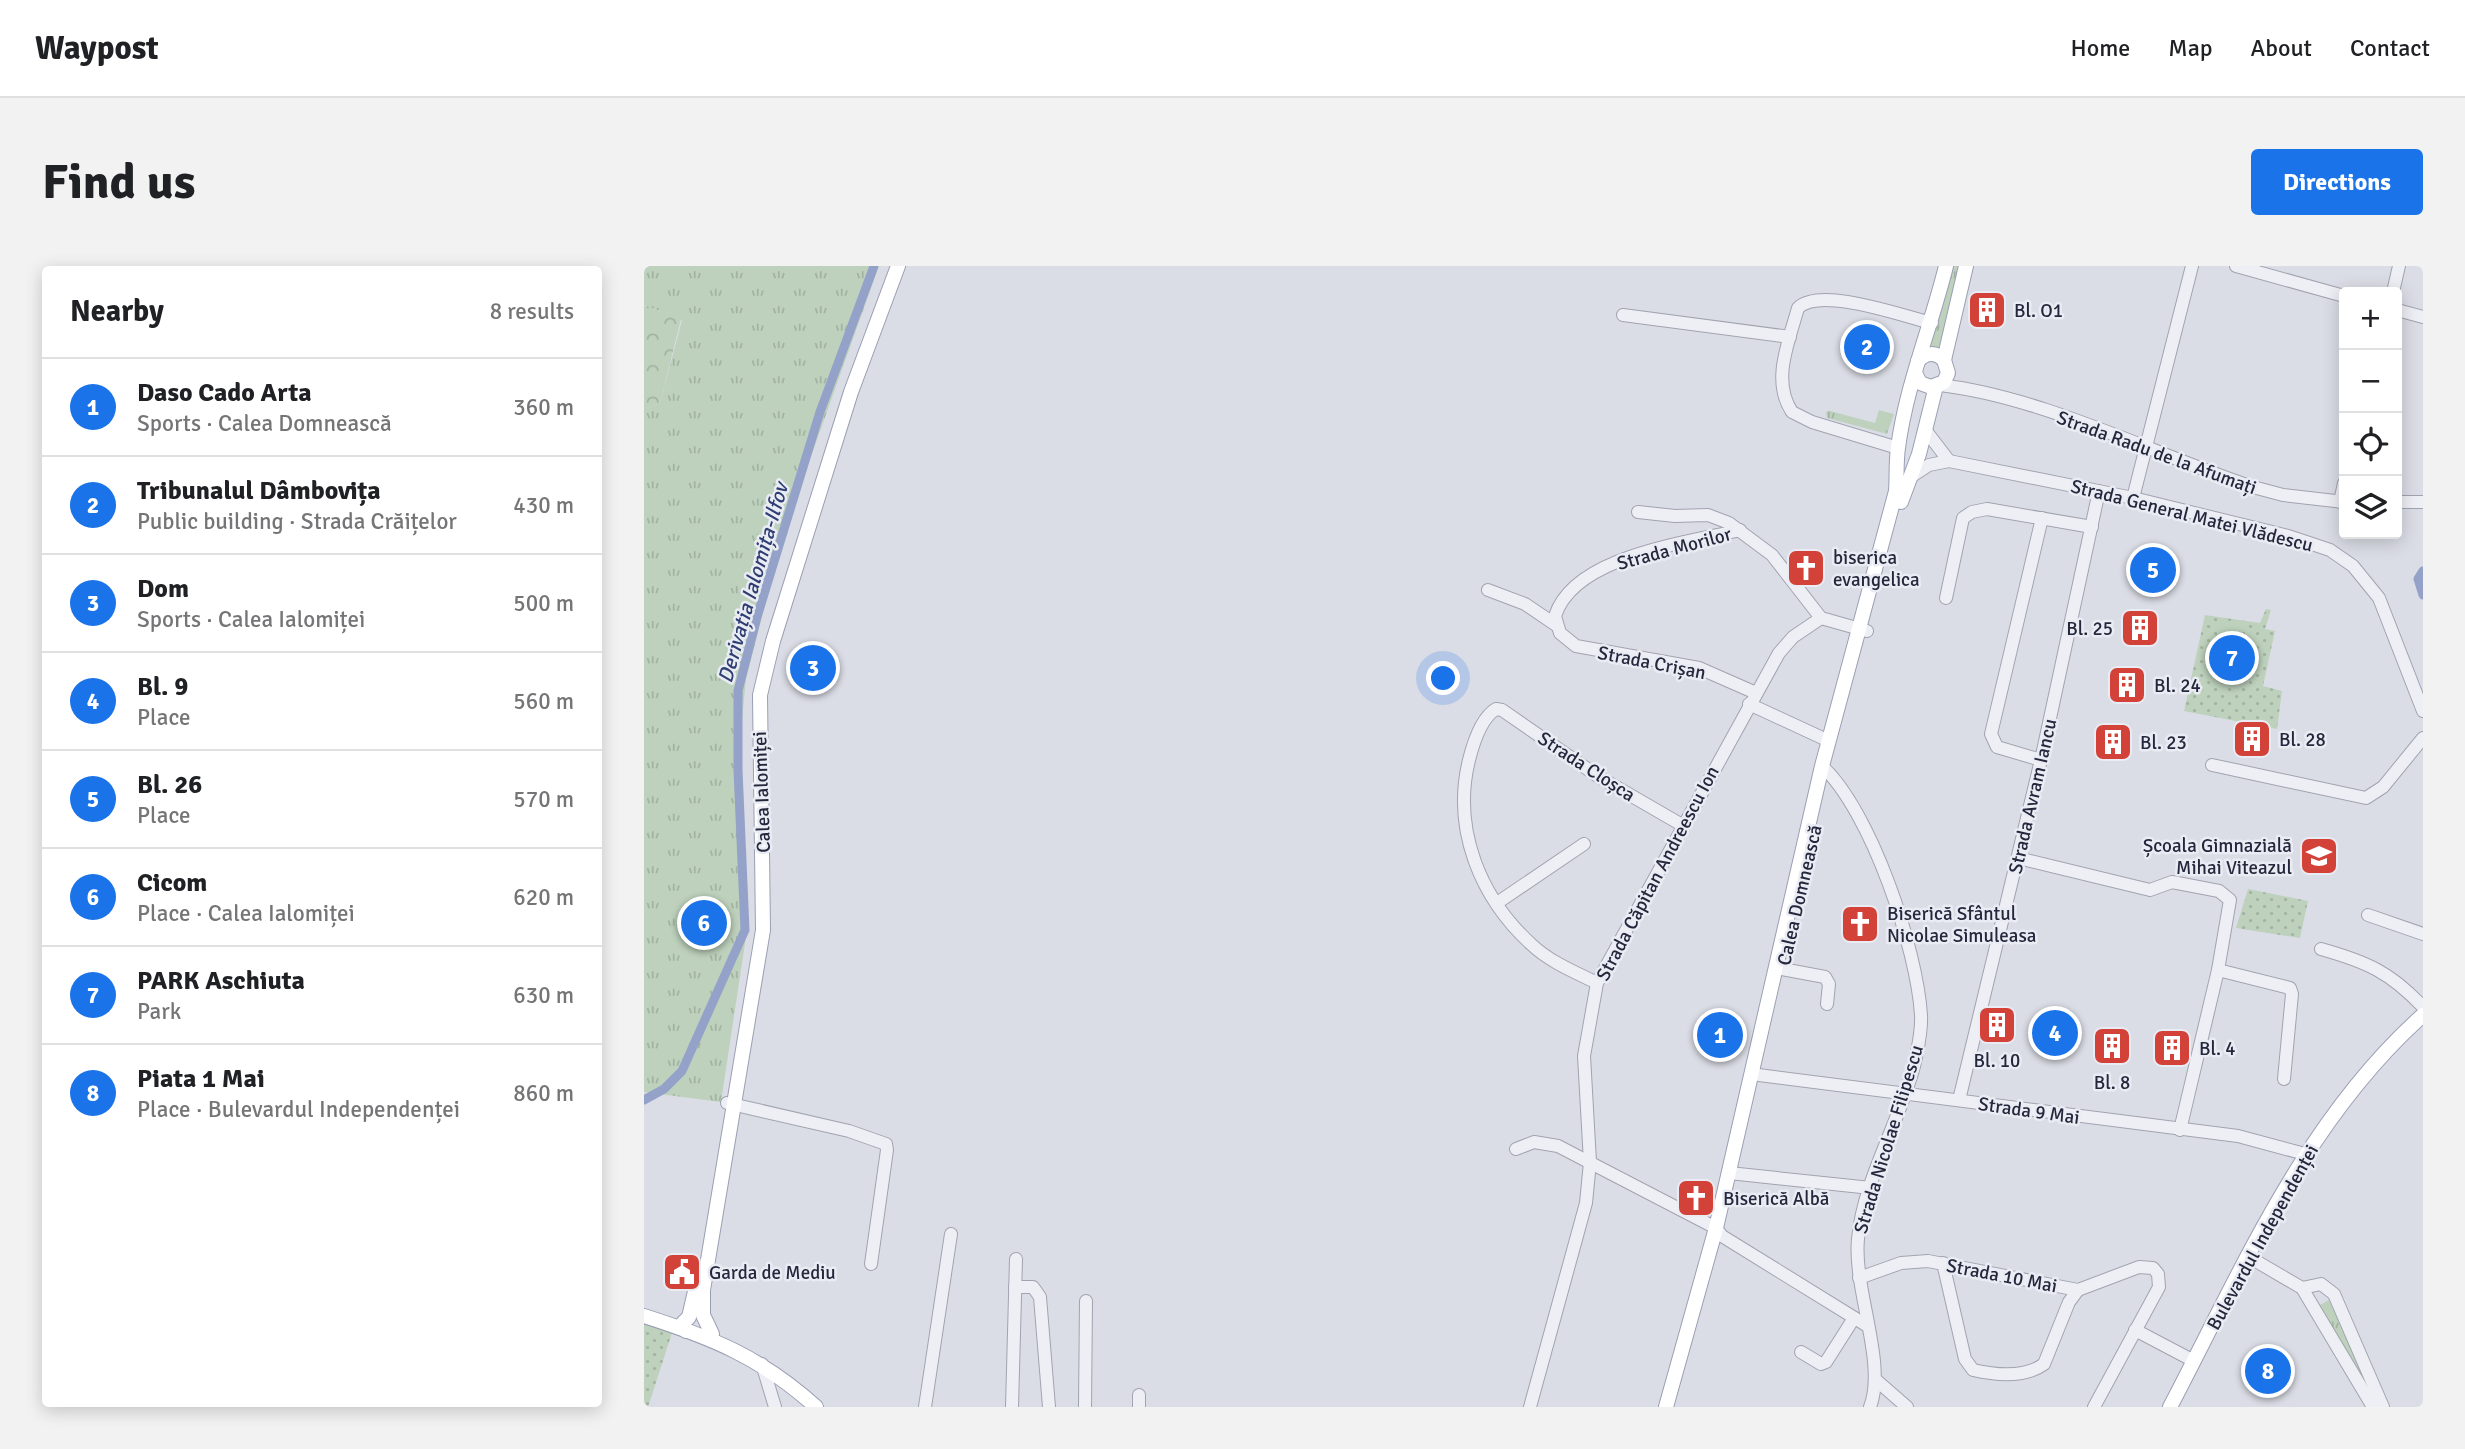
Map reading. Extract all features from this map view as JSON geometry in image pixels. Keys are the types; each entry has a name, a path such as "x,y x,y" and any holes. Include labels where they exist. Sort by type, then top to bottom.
{"main road":[{"name":"Calea Ialomiței","path":"731,1104 756,930 758,884 751,727 758,667 841,394 889,266"},
{"name":"Calea Ialomiței","path":"712,1334 703,1315 699,1295 763,930 765,883 758,718 765,670 850,392 898,266"},
{"name":"Calea Domnească","path":"1674,1407 1719,1232 1825,769 1863,630 1896,491 1898,448 1916,367 1946,266"},
{"path":"1946,364 1931,354 1916,367 1925,386 1938,386 1947,378 1946,364 1966,266"},
{"name":"Calea Domnească","path":"1755,1075 1782,969 1829,741 1938,386"},
{"name":"Bulevardul Independenței","path":"2170,1407 2305,1154 2385,1054 2423,1015"},
{"name":"Calea Domnească","path":"1666,1407 1719,1232"},
{"path":"683,1324 686,1314 699,1295"},
{"path":"683,1324 699,1295"},
{"path":"644,1316 683,1324 712,1334 729,1347"},
{"path":"683,1324 762,1363 816,1407"}],"street":[{"path":"2133,498 2192,266"},
{"path":"2236,266 2339,295"},
{"path":"2394,287 2399,266"},
{"path":"1898,448 1812,422 1791,412 1783,397 1782,375 1790,337 1798,308 1815,299 1933,317"},
{"path":"2402,311 2423,317"},
{"path":"1623,315 1790,337"},
{"name":"Strada Radu de la Afumați","path":"1946,364 1972,389"},
{"name":"Strada Radu de la Afumați","path":"1938,386 1972,389 2283,495 2339,502"},
{"path":"1909,478 1929,465 1949,461 1926,431"},
{"name":"Strada General Matei Vlădescu","path":"1949,461 2133,498 2311,542 2344,559 2371,586 2386,611 2423,711"},
{"name":"Strada Avram Iancu","path":"1959,1100 2041,760 2099,491"},
{"path":"2402,502 2423,502"},
{"path":"1946,598 1962,523 1967,514 1987,509 2092,527"},
{"path":"1638,512 1675,516 1708,515 1740,530 1772,555 1821,618 1863,630"},
{"path":"2041,760 1997,747 1991,734 2042,518"},
{"name":"Strada Morilor","path":"1556,625 1555,617 1564,598 1609,565 1740,530"},
{"name":"Strada Crișan","path":"1488,590 1525,604 1556,625 1566,640 1581,648 1699,668 1829,741"},
{"name":"Strada Căpitan Andreescu Ion","path":"1530,1407 1581,1227 1590,1162 1584,1056 1597,983 1682,825 1786,644 1821,618"},
{"name":"Strada Cloșca","path":"1497,903 1478,874 1470,852 1464,821 1464,792 1472,748 1493,710 1502,710 1599,777 1682,825"},
{"path":"2212,765 2366,797 2383,786 2423,738"},
{"name":"Strada Nicolae Filipescu","path":"1825,769 1854,811 1884,873 1912,966 1921,1028 1906,1094 1871,1188 1858,1236 1859,1278 1876,1380 1870,1407"},
{"path":"1584,844 1497,903 1531,945 1597,983"},
{"path":"2018,858 2150,890 2172,881 2225,894 2231,908 2180,1130"},
{"path":"2368,915 2423,934"},
{"path":"2321,949 2363,961 2393,977 2423,1007"},
{"path":"1782,969 1825,977 1829,984 1827,1004"},
{"path":"2218,970 2290,988 2292,994 2284,1079"},
{"name":"Strada 9 Mai","path":"1755,1075 2260,1140 2305,1154"},
{"path":"731,1104 838,1129 886,1144 871,1264"},
{"path":"1516,1149 1543,1141 1590,1162 1719,1232 1866,1325"},
{"path":"1732,1173 1871,1188"},
{"path":"925,1407 951,1234"},
{"path":"2249,1257 2302,1288 2373,1407"},
{"path":"1012,1407 1016,1259"},
{"name":"Strada 10 Mai","path":"1859,1278 1901,1263 1942,1263 2078,1290 2139,1267 2153,1269 2158,1274 2159,1287 2094,1407"},
{"path":"1942,1263 1965,1359 1973,1370 1988,1373 2020,1373 2044,1364 2069,1301 2078,1290"},
{"path":"2302,1288 2320,1284 2330,1289 2383,1407"},
{"path":"1015,1287 1034,1287 1040,1297 1049,1407"},
{"path":"1085,1407 1086,1301"},
{"path":"1801,1352 1821,1364 1826,1362 1854,1318"},
{"path":"2135,1331 2194,1361"},
{"path":"762,1363 775,1407"},
{"path":"1876,1380 1907,1407"}],"green space":[{"path":"644,266 879,266 809,462 770,586 746,679 739,750 747,930 721,1102 644,1092 644,408 660,403 682,320 644,305"},
{"path":"1951,266 1962,266 1940,352 1929,350"},
{"path":"644,305 681,319 660,403 644,408"},
{"path":"1879,410 1894,414 1887,434 1827,418 1826,412 1875,423"},
{"path":"2266,609 2271,610 2265,629 2275,631 2263,686 2282,691 2277,729 2184,711 2205,615 2260,623"},
{"path":"2222,622 2243,624 2235,663 2215,660"},
{"path":"2248,889 2308,901 2300,938 2236,928"},
{"path":"2329,1300 2379,1407 2318,1306"},
{"path":"644,1324 672,1333 648,1407 644,1407"}],"water":[{"path":"813,655 821,658 824,666 821,674 813,677 805,674 802,666 805,658"}],"waterway":[{"name":"Derivația Ialomița-Ilfov","path":"644,1100 664,1089 682,1071 745,930 738,770 738,691 757,617 820,412 874,266"},
{"path":"2423,571 2418,579 2423,595"}],"place":[{"name":"Bl. O1","path":"1987,310"},
{"name":"Tribunalul Dâmbovița","path":"1867,347"},
{"name":"biserica evangelica","path":"1806,568"},
{"name":"Bl. 26","path":"2153,570"},
{"name":"Bl. 25","path":"2140,628"},
{"name":"PARK Aschiuta","path":"2232,658"},
{"name":"Dom","path":"813,668"},
{"name":"Bl. 24","path":"2127,685"},
{"name":"Bl. 28","path":"2252,739"},
{"name":"Bl. 23","path":"2113,742"},
{"name":"Școala Gimnazială Mihai Viteazul","path":"2319,856"},
{"name":"Cicom","path":"704,923"},
{"name":"Biserică Sfântul Nicolae Simuleasa","path":"1860,924"},
{"name":"Bl. 10","path":"1997,1025"},
{"name":"Bl. 9","path":"2055,1033"},
{"name":"Daso Cado Arta","path":"1720,1035"},
{"name":"Bl. 8","path":"2112,1046"},
{"name":"Bl. 4","path":"2172,1048"},
{"name":"Biserică Albă","path":"1696,1198"},
{"name":"Garda de Mediu","path":"682,1272"},
{"name":"Piata 1 Mai","path":"2268,1371"}]}
